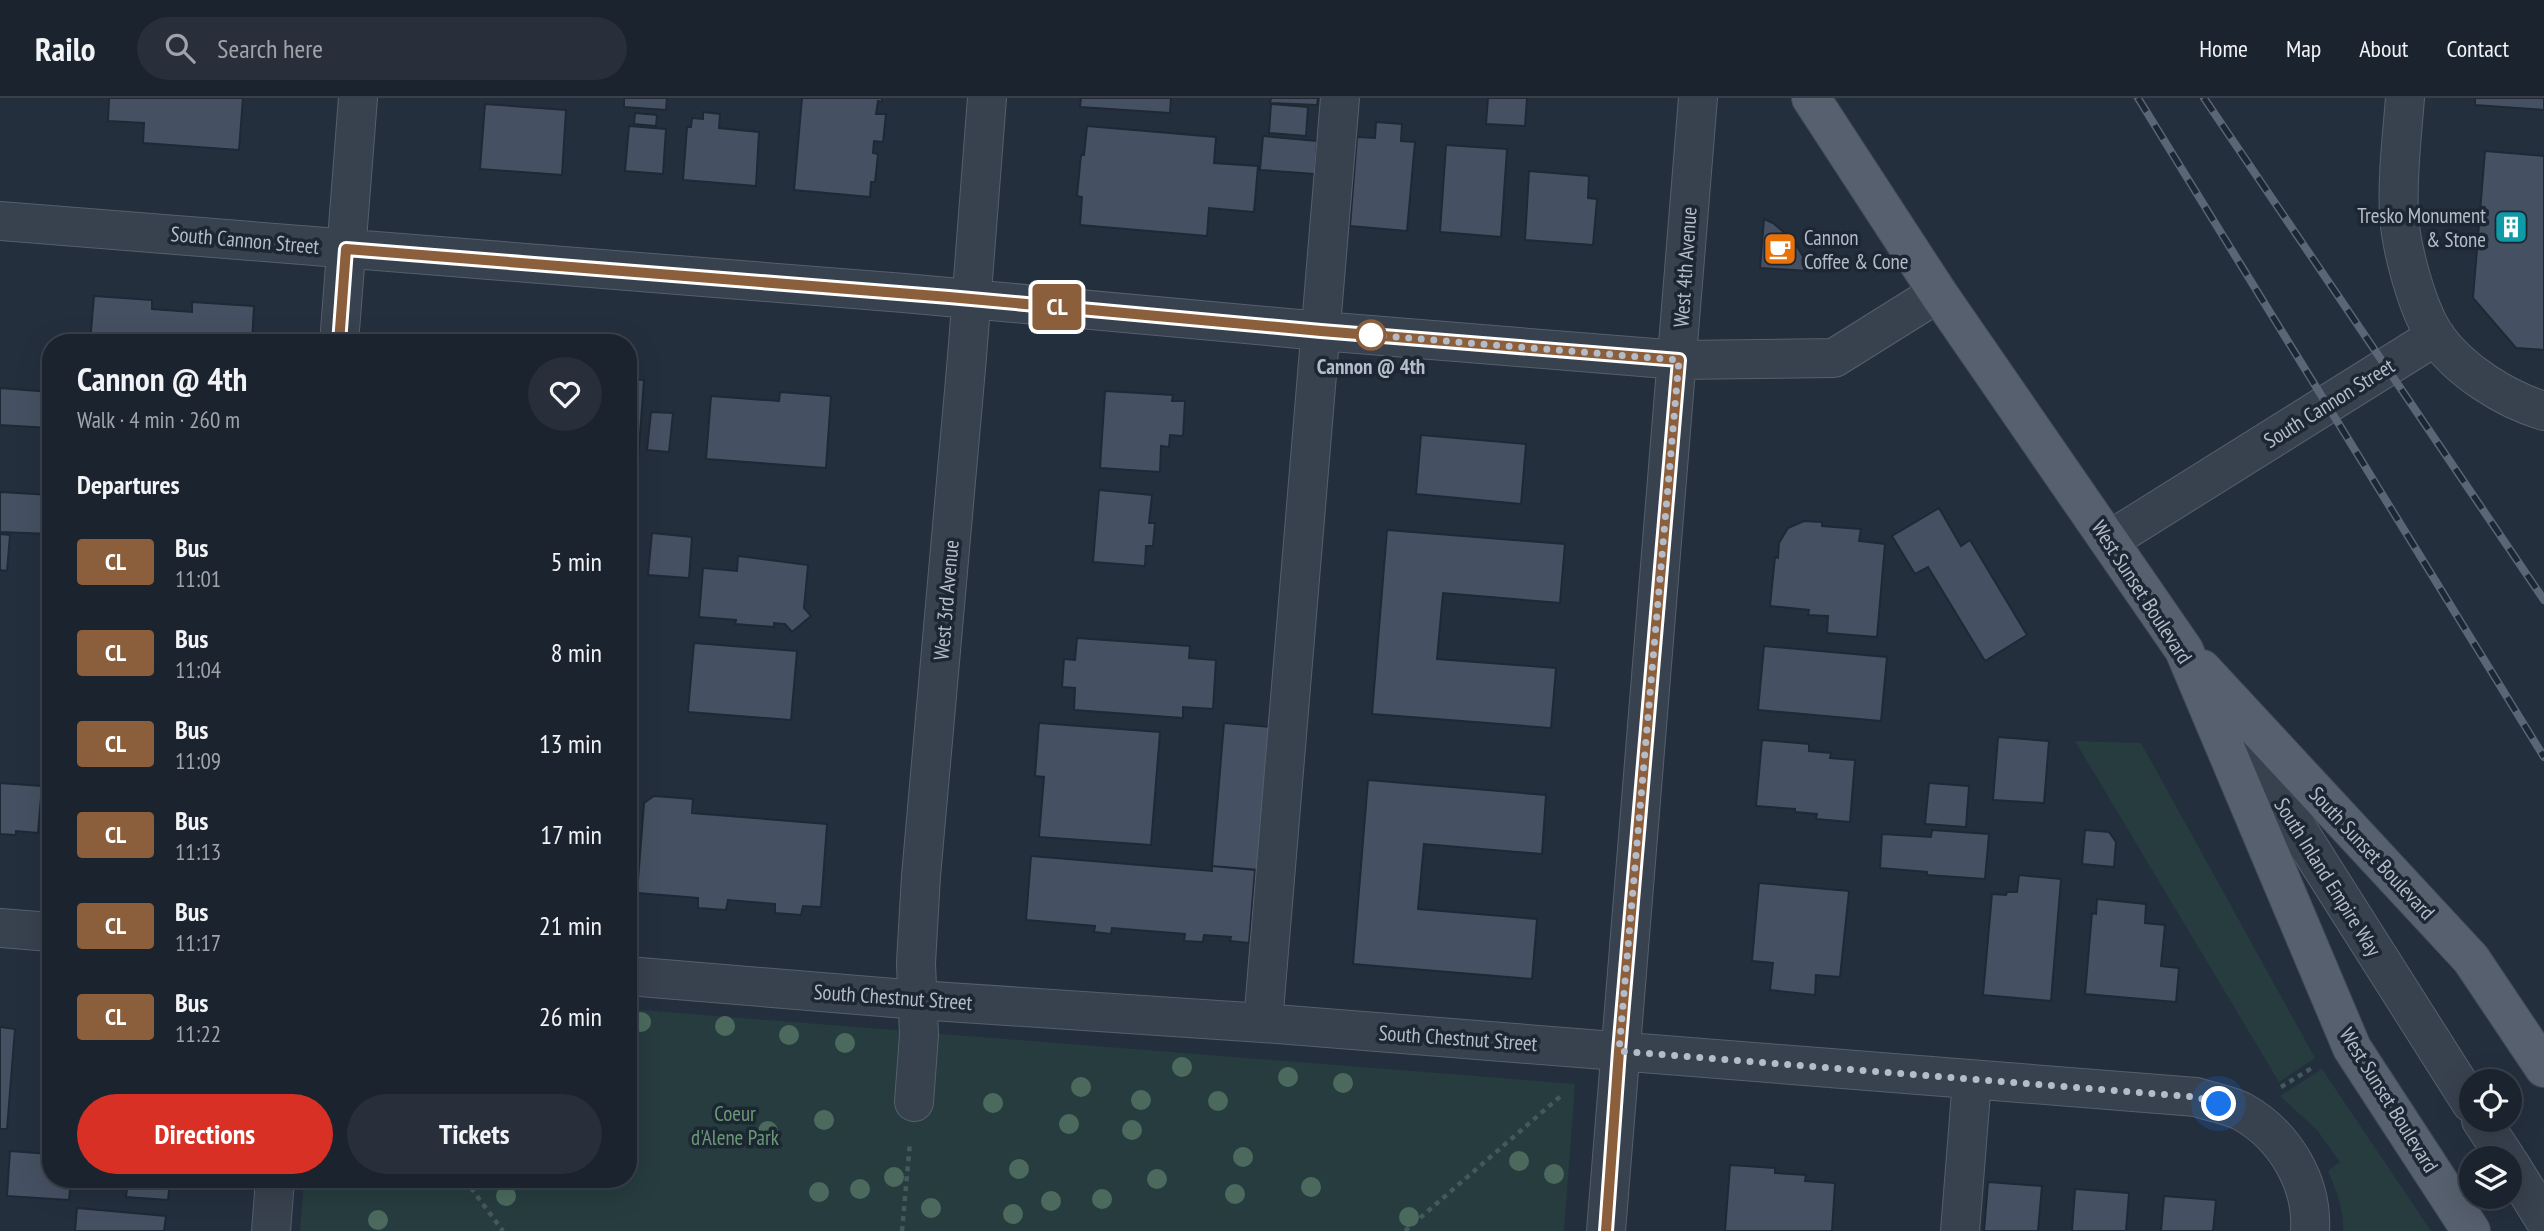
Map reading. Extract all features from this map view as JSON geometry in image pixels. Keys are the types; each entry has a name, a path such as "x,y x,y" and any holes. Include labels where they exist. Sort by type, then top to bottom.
{"main road":[{"name":"West Sunset Boulevard","path":"1811,98 1938,293 2184,650 2352,1048 2472,1231"},
{"name":"South Sunset Boulevard","path":"2184,650 2471,959 2544,1068"}],"street":[{"path":"340,334 358,98"},
{"name":"West 3rd Avenue","path":"914,1102 919,1035 916,963 921,876 987,98"},
{"path":"1263,1023 1340,98"},
{"name":"West 4th Avenue","path":"1606,1231 1679,360 1698,98"},
{"path":"2405,98 2399,163 2399,217 2405,256 2416,292 2436,336 2466,368 2494,389 2544,411"},
{"name":"South Cannon Street","path":"0,221 971,299 1679,360 1834,358 1938,293"},
{"name":"South Cannon Street","path":"2110,540 2436,336"},
{"name":"South Inland Empire Way","path":"2184,650 2459,1084"},
{"path":"0,928 42,931"},
{"name":"South Chestnut Street","path":"637,977 2196,1097 2242,1111 2277,1137 2302,1178 2310,1231"},
{"path":"1960,1231 1972,1080"},
{"path":"2522,1183 2544,1219"},
{"path":"271,1231 274,1188"}],"path":[{"path":"2272,1094 2321,1061"},
{"path":"1405,1231 1563,1094"},
{"path":"902,1231 914,1102"},
{"path":"471,1188 503,1231"}],"green space":[{"path":"2075,741 2141,743 2315,1058 2279,1082"},
{"name":"Coeur d'Alene Park","path":"637,1010 1575,1084 1564,1231 300,1231 303,1188 637,1188"},
{"path":"2322,1069 2431,1231 2343,1231 2341,1208 2328,1171 2340,1162 2317,1130 2280,1096"}],"building":[{"path":"109,98 243,98 239,150 143,143 144,123 108,121"},
{"path":"624,98 667,98 666,110 624,107"},
{"path":"802,98 882,98 882,102 878,101 876,114 886,114 883,142 874,141 873,153 878,154 875,182 871,182 870,197 794,190"},
{"path":"1081,98 1171,98 1170,113 1080,107"},
{"path":"1271,98 1318,98 1317,105 1270,103"},
{"path":"1488,98 1527,98 1525,126 1486,124"},
{"path":"2475,98 2544,98 2544,110 2475,105"},
{"path":"485,104 566,110 562,175 480,169"},
{"path":"1271,104 1308,107 1306,136 1269,133"},
{"path":"703,112 720,114 719,128 759,132 756,186 683,180 687,127 691,127 692,118 703,119"},
{"path":"635,113 657,115 656,126 634,124"},
{"path":"1376,122 1402,124 1401,141 1415,142 1407,231 1350,226 1357,137 1375,138"},
{"path":"629,126 666,129 663,174 625,171"},
{"path":"1087,126 1216,137 1214,163 1258,166 1254,212 1209,208 1207,236 1080,225 1082,197 1077,196"},
{"path":"1263,136 1317,141 1315,174 1260,170"},
{"path":"1446,145 1507,149 1501,237 1440,232"},
{"name":"Tresko Monument & Stone","path":"2485,151 2544,156 2544,350 2516,348 2473,298"},
{"path":"1529,171 1589,176 1588,198 1597,199 1593,245 1525,240"},
{"name":"Cannon Coffee & Cone","path":"1764,219 1793,240 1808,271 1760,268"},
{"path":"94,296 152,300 152,309 192,312 192,302 254,306 252,334 91,334"},
{"path":"637,380 644,380 637,475"},
{"path":"0,388 42,391 42,428 0,425"},
{"path":"1105,391 1173,395 1172,401 1185,401 1183,436 1170,435 1169,447 1161,446 1160,472 1100,468"},
{"path":"780,392 831,396 826,468 706,459 711,396 779,401"},
{"path":"651,412 673,413 669,452 647,450"},
{"path":"1421,435 1526,444 1521,504 1416,494"},
{"path":"1099,490 1152,495 1149,523 1155,523 1153,546 1146,546 1145,566 1093,562"},
{"path":"0,492 42,494 42,534 0,532"},
{"path":"1939,508 1961,546 1970,540 2027,635 1985,661 1928,567 1915,574 1892,536"},
{"path":"1804,521 1822,522 1822,526 1861,529 1859,541 1885,544 1877,637 1827,633 1828,616 1808,615 1809,610 1770,606 1779,543 1788,528"},
{"path":"1387,530 1565,544 1560,603 1443,593 1437,659 1556,668 1551,728 1372,714"},
{"path":"652,533 692,537 689,578 648,575"},
{"path":"0,534 10,535 7,571 0,570"},
{"path":"738,556 808,565 804,608 811,616 792,632 785,624 774,623 774,627 735,624 736,620 699,617 703,568 737,571"},
{"path":"1077,638 1190,646 1189,658 1216,660 1213,709 1183,707 1183,718 1074,710 1075,688 1062,687 1064,659 1075,660"},
{"path":"694,643 797,651 791,720 688,712"},
{"path":"1764,646 1887,657 1881,721 1758,710"},
{"path":"1039,723 1160,732 1151,845 1039,837 1044,777 1035,776"},
{"path":"1224,723 1271,727 1260,870 1212,866"},
{"path":"1998,737 2049,741 2044,803 1993,800"},
{"path":"1762,740 1809,744 1809,751 1831,753 1830,758 1855,760 1850,822 1816,819 1817,814 1795,812 1795,809 1756,806"},
{"path":"1368,780 1546,795 1542,854 1424,844 1418,909 1537,919 1532,979 1353,964"},
{"path":"0,783 42,786 38,833 16,831 16,835 0,834"},
{"path":"1929,783 1969,786 1966,827 1925,824"},
{"path":"654,796 693,799 692,813 827,824 821,907 803,906 801,915 775,913 775,904 728,900 726,910 698,908 698,898 637,893 644,803"},
{"path":"1932,830 1989,834 1985,879 1880,868 1882,834 1931,837"},
{"path":"2085,830 2109,832 2116,842 2114,867 2082,864"},
{"path":"1031,856 1212,871 1212,866 1255,870 1249,943 1230,941 1231,937 1204,935 1203,942 1184,941 1185,934 1112,928 1111,934 1094,932 1095,926 1026,920"},
{"path":"2019,875 2061,879 2051,1001 1983,995 1992,894 2006,895 2007,892 2017,892"},
{"path":"1759,883 1849,891 1840,977 1816,975 1815,995 1770,990 1773,963 1752,961"},
{"path":"2097,899 2146,904 2145,923 2165,925 2161,966 2179,968 2176,1002 2085,994 2092,913 2096,914"},
{"path":"0,1027 15,1029 7,1129 0,1129"},
{"path":"10,1151 42,1153 42,1188 70,1188 69,1200 7,1196"},
{"path":"1730,1165 1775,1168 1775,1173 1806,1175 1805,1181 1835,1183 1832,1231 1725,1231"},
{"path":"1988,1182 2042,1186 2038,1231 1984,1231"},
{"path":"127,1188 169,1188 168,1200 126,1197"},
{"path":"2075,1189 2129,1193 2126,1231 2072,1231"},
{"path":"2164,1196 2216,1200 2213,1231 2161,1231"},
{"path":"77,1208 166,1216 164,1231 75,1231"}],"railway":[{"path":"2138,98 2544,757"},
{"path":"2204,98 2544,600"}],"bus line":[{"name":"CL","path":"340,334 346,249 949,297 1679,360 1606,1231"}],"place":[{"name":"Tresko Monument & Stone","path":"2511,227"},
{"name":"Cannon Coffee & Cone","path":"1780,249"},
{"name":"Cannon @ 4th","path":"1371,335"}],"route":[{"path":"1371,335 1679,360 1619,1051 2196,1097 2219,1104"}]}
